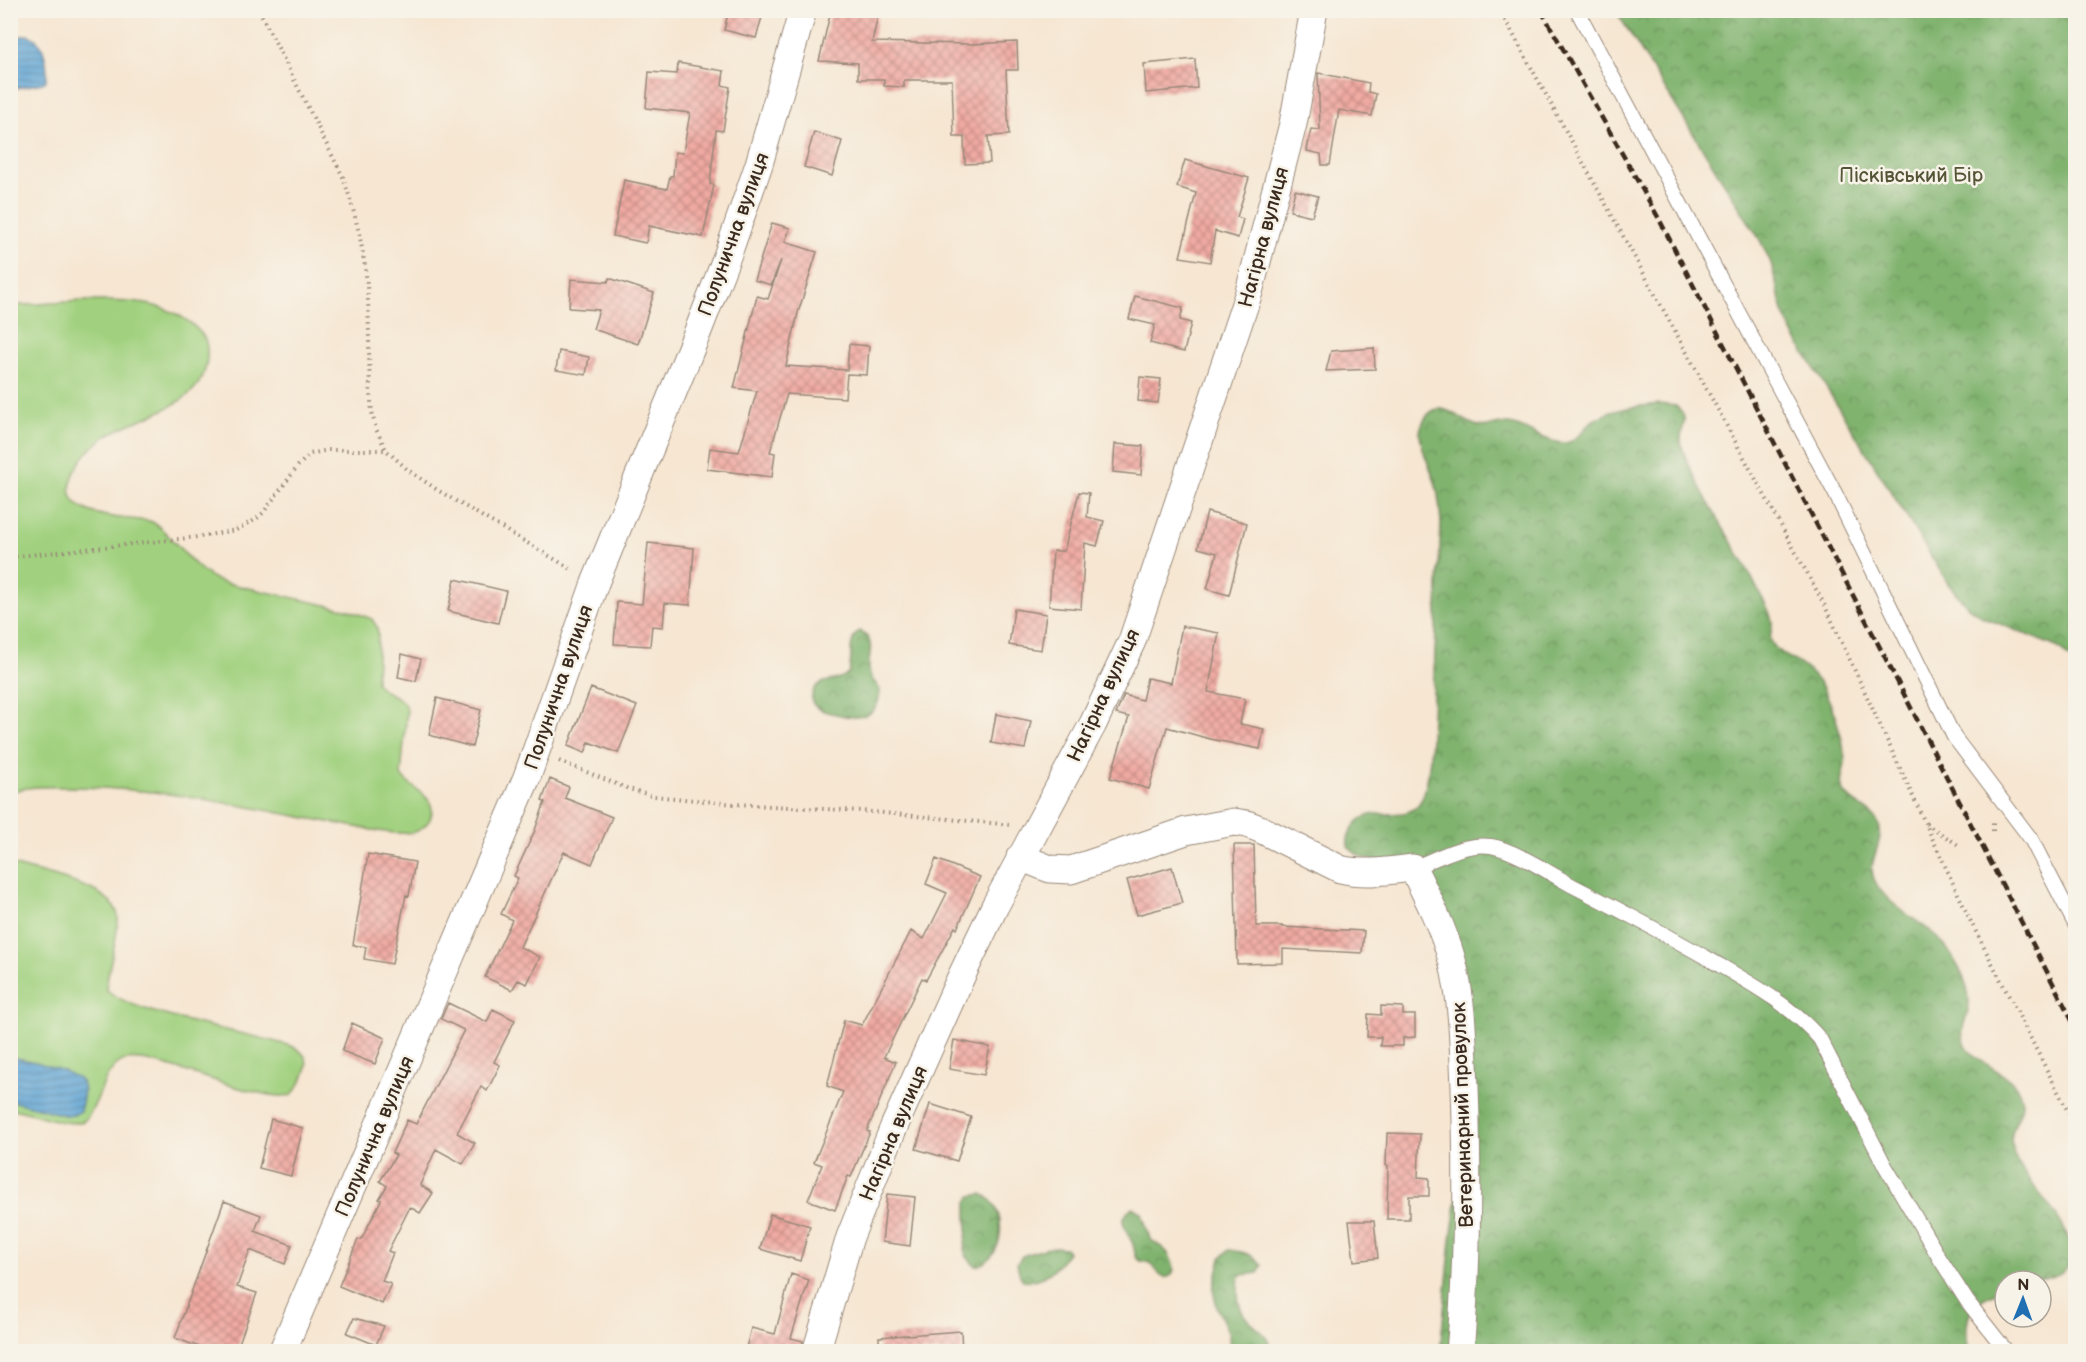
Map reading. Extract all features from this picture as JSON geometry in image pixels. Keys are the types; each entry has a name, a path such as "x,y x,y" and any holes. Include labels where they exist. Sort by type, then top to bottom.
{"street":[{"name":"Полунична вулиця","path":"282,1352 500,844 537,750 594,583 729,251 762,153 802,10"},
{"name":"Нагірна вулиця","path":"816,1352 850,1237 889,1139 961,977 1020,857 1093,724 1122,663 1167,538 1252,284 1293,124 1314,10"},
{"path":"1020,857 1050,869 1071,870 1186,831 1234,822 1260,829 1340,869 1370,872 1413,868"},
{"name":"Ветеринарний провулок","path":"1413,868 1432,905 1444,936 1452,961 1462,1018 1466,1119 1466,1248 1460,1352"}],"lane":[{"path":"1576,10 1836,493 1954,737 2031,839 2076,926"},
{"path":"1413,868 1475,845 1492,846 1640,920 1787,1006 1807,1023 1820,1039 1875,1146 1940,1258 1967,1301 2007,1352"}],"path":[{"path":"259,10 343,177 348,194 359,233 366,273 372,412 376,429 387,450 408,470 439,491 594,583"},
{"path":"1498,10 1825,606 1971,922 2076,1127"},
{"path":"10,556 198,537 236,530 263,513 298,466 310,454 328,450 387,450"},
{"path":"537,750 592,775 654,796 990,823 1036,830"},
{"path":"1925,823 1960,846"}],"green space":[{"name":"Пісківський Бір","path":"1616,11 2075,11 2075,675 2071,660 2059,648 1983,617 1968,607 1949,585 1794,336 1783,312 1771,263 1760,240"},
{"path":"81,301 142,303 171,312 185,319 200,332 206,342 207,357 203,374 195,388 183,399 119,429 93,446 76,469 71,483 71,495 77,504 86,510 156,524 202,571 221,582 349,610 372,619 377,627 378,635 376,682 383,690 400,700 407,709 401,775 426,797 432,809 429,821 420,830 407,833 387,832 203,799 136,790 47,787 25,788 11,792 11,306"},
{"path":"1659,404 1676,406 1681,411 1684,420 1681,435 1682,448 1699,486 1767,607 1772,620 1771,641 1781,653 1810,672 1827,695 1843,743 1845,761 1842,787 1849,798 1873,816 1880,828 1872,872 1874,879 1889,900 1931,931 1948,950 1959,969 1969,997 1964,1023 1964,1041 1976,1057 2010,1081 2017,1088 2021,1097 2021,1111 2011,1139 2012,1148 2023,1170 2059,1219 2070,1244 2071,1257 2062,1272 2053,1276 2053,1269 1993,1269 1993,1294 1976,1304 1968,1319 1969,1351 1440,1351 1457,1197 1472,1150 1428,883 1358,855 1348,847 1350,833 1358,821 1374,814 1409,811 1420,803 1426,784 1430,758 1441,523 1435,482 1422,446 1421,427 1426,417 1438,409 1451,412 1478,426 1514,425 1561,443 1577,437 1592,421 1611,412"},
{"path":"859,631 865,635 870,644 870,674 880,690 876,707 872,712 860,717 844,716 821,710 812,701 814,690 822,683 841,678 849,673 853,640"},
{"path":"10,864 92,890 106,898 115,908 118,920 117,929 106,989 118,998 182,1020 282,1043 300,1051 306,1059 306,1070 292,1095 252,1091 174,1068 131,1060 119,1063 113,1069 94,1107 84,1121 76,1123 58,1121 11,1109"},
{"path":"982,1194 991,1200 997,1210 1000,1233 993,1254 985,1262 975,1266 967,1257 964,1249 967,1232 967,1202 971,1196"},
{"path":"1132,1207 1142,1213 1150,1239 1168,1254 1174,1269 1171,1276 1161,1276 1152,1264 1140,1261 1136,1257 1123,1223"},
{"path":"1055,1247 1065,1248 1068,1252 1059,1264 1044,1277 1023,1280 1017,1264 1022,1256"},
{"path":"1229,1250 1247,1254 1262,1265 1258,1273 1241,1275 1238,1282 1238,1294 1243,1314 1264,1335 1271,1351 1230,1351 1229,1335 1217,1307 1213,1289 1221,1258"}],"water":[{"path":"27,35 38,41 44,54 47,68 46,81 11,89 11,38"},
{"path":"11,1057 49,1066 77,1078 84,1089 80,1111 68,1116 11,1101"}],"building":[{"path":"729,10 764,10 756,38 724,30"},
{"path":"831,10 859,10 878,15 872,42 971,44 1017,42 1018,70 1006,70 1009,135 988,136 990,163 965,164 964,137 954,137 952,80 904,80 904,87 884,86 884,79 858,79 858,63 819,61"},
{"path":"1195,59 1197,88 1146,93 1144,64"},
{"path":"678,63 724,71 722,85 730,87 723,131 716,130 710,184 714,185 703,237 649,226 646,243 613,236 624,180 667,189 670,176 673,176 675,152 683,153 690,113 646,108 649,72 677,74"},
{"path":"1318,73 1369,83 1368,92 1376,94 1372,116 1339,110 1330,165 1322,165 1321,154 1307,151 1311,129 1320,130"},
{"path":"814,132 842,141 832,176 804,167"},
{"path":"1185,160 1249,178 1237,217 1243,219 1238,238 1215,231 1210,262 1180,257 1196,193 1177,187"},
{"path":"1295,190 1318,196 1312,216 1290,211"},
{"path":"772,223 790,228 785,242 817,252 798,313 786,366 847,370 849,344 869,346 867,375 847,374 845,398 787,394 770,452 775,453 772,477 707,469 710,448 739,452 757,391 734,388 757,296 768,299 781,260 771,285 754,280"},
{"path":"609,278 654,293 638,344 593,329 599,310 569,308 571,279 608,282"},
{"path":"1135,296 1183,308 1180,320 1191,323 1184,352 1150,343 1155,325 1129,319"},
{"path":"1374,348 1375,369 1326,371 1331,351"},
{"path":"559,351 589,357 586,375 556,370"},
{"path":"1140,377 1161,379 1158,403 1138,401"},
{"path":"1115,444 1143,446 1141,475 1113,472"},
{"path":"1079,492 1089,493 1087,517 1104,521 1097,546 1085,543 1081,609 1049,606 1053,551 1064,551"},
{"path":"1207,512 1247,523 1229,595 1207,589 1217,553 1198,548"},
{"path":"648,543 694,548 690,605 665,603 663,627 652,626 650,646 614,644 617,602 642,604"},
{"path":"455,579 506,591 498,623 448,611"},
{"path":"1014,609 1046,614 1041,650 1009,645"},
{"path":"1182,626 1219,633 1208,692 1245,699 1240,724 1264,729 1260,749 1167,727 1149,789 1110,778 1129,717 1116,714 1124,695 1142,700 1147,678 1171,683"},
{"path":"402,654 421,659 416,681 398,677"},
{"path":"591,688 637,706 618,753 589,742 585,753 568,746"},
{"path":"437,698 481,710 472,747 429,735"},
{"path":"996,714 1031,721 1025,749 991,743"},
{"path":"550,779 569,787 565,798 612,817 592,864 564,852 520,947 540,957 527,984 518,980 512,990 485,977 512,920 501,914 518,878 514,876 535,830"},
{"path":"1234,845 1254,845 1256,926 1364,931 1362,953 1283,949 1283,963 1237,964"},
{"path":"368,854 415,862 392,964 364,959 366,947 353,945"},
{"path":"936,859 980,877 957,929 955,927 926,980 922,978 884,1057 896,1062 867,1131 870,1132 851,1177 848,1176 835,1210 808,1200 822,1165 814,1162 843,1092 827,1086 844,1020 862,1025 911,931 924,939 947,893 926,884"},
{"path":"1172,867 1182,903 1137,915 1127,880"},
{"path":"448,1003 487,1022 493,1009 515,1020 494,1062 500,1065 487,1091 481,1087 457,1133 475,1143 463,1164 436,1149 420,1185 433,1193 420,1213 410,1207 388,1251 393,1253 382,1281 391,1284 382,1304 339,1286 358,1239 361,1240 387,1186 380,1181 396,1155 392,1153 407,1120 416,1124 464,1030 441,1019"},
{"path":"1381,1006 1403,1007 1403,1015 1415,1015 1415,1037 1403,1038 1403,1046 1380,1046 1381,1037 1367,1037 1368,1014 1381,1015"},
{"path":"352,1023 385,1038 375,1064 342,1051"},
{"path":"954,1040 990,1047 984,1075 949,1069"},
{"path":"930,1104 971,1117 957,1161 916,1149"},
{"path":"271,1119 303,1128 291,1176 259,1168"},
{"path":"1387,1133 1420,1134 1418,1177 1429,1178 1429,1196 1409,1196 1409,1219 1387,1219"},
{"path":"887,1194 915,1197 910,1246 882,1242"},
{"path":"224,1201 261,1215 255,1231 292,1245 285,1264 250,1250 237,1287 257,1293 237,1349 223,1344 221,1352 213,1352 175,1338"},
{"path":"770,1214 810,1226 800,1261 760,1249"},
{"path":"1349,1221 1374,1221 1378,1258 1354,1261"},
{"path":"791,1274 809,1280 791,1338 803,1341 801,1352 745,1352 751,1328 775,1334"},
{"path":"354,1318 384,1326 376,1345 347,1333"},
{"path":"961,1331 962,1352 879,1352 879,1337"}],"railway":[{"path":"1541,10 1658,217 2076,1028"}]}
